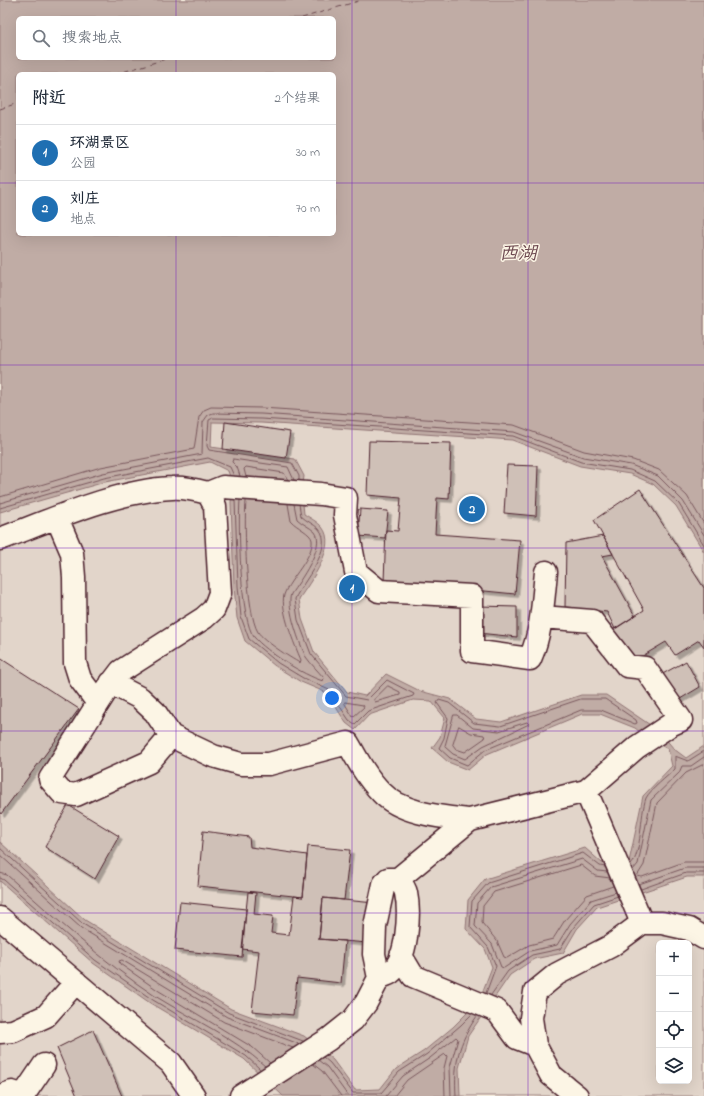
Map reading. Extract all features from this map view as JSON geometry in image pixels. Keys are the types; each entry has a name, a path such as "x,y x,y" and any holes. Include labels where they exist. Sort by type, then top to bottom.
{"street":[{"path":"0,538 112,499 152,490 191,488 321,494 346,498 345,515 356,572 379,591 472,596 472,651 530,659 535,648 542,616 546,572"},
{"path":"170,736 149,762 76,794 62,793 50,779 111,683 121,671 204,618 214,609 220,592 215,506 216,490"},
{"path":"57,518 72,553 74,576 75,663 80,679 98,703"},
{"path":"111,683 140,698 156,712 170,736 213,756 241,764 269,764 348,743 364,772 382,794 399,805 427,815 470,820 586,791 637,747 670,725 681,720 645,668 627,666 592,621 542,616"},
{"path":"586,791 642,923"},
{"path":"379,978 374,954 375,926 384,884 388,879 398,879 470,820"},
{"path":"249,1091 329,1039 353,1020 366,1003 379,978 390,973 396,966 401,956 408,918 406,891 398,879"},
{"path":"0,918 171,1063 194,1096"},
{"path":"577,1096 551,1075 535,1045 531,1018 535,992 557,974 611,946 642,923 662,923 689,929 704,938"},
{"path":"401,956 413,976 467,997 497,1011 518,1038 535,1045"},
{"path":"0,1032 13,1030 46,1016 76,982"},
{"path":"0,1096 12,1092 23,1096 44,1065"}],"shaded area":[{"path":"0,0 704,0 704,1096 0,1096"}],"water":[{"name":"西湖","path":"0,0 704,0 704,552 676,506 653,484 630,474 580,466 512,440 261,423 212,422 211,447 295,459 304,476 302,494 304,514 322,527 326,535 327,544 321,564 299,599 302,619 314,652 347,692 365,696 386,674 420,691 450,699 476,719 501,722 581,695 606,695 659,731 674,749 686,758 704,746 704,877 687,877 597,907 577,929 563,953 534,959 510,975 468,1036 459,1068 460,1096 283,1096 244,1059 150,1003 93,963 0,881 0,842 85,920 231,1009 304,1036 333,1060 355,1090 380,1089 396,1069 424,1051 453,1027 479,1001 492,967 485,949 466,929 468,900 485,879 585,848 602,863 629,862 643,796 672,766 668,749 650,740 635,728 600,714 582,714 487,754 468,770 448,762 432,748 440,737 445,718 431,701 413,700 369,715 355,730 346,723 327,693 301,682 275,666 245,641 237,618 234,587 231,502 233,485 228,471 210,462 105,482 0,512"}],"building":[{"path":"225,422 290,432 286,458 223,449"},
{"path":"369,441 451,443 449,499 437,498 435,534 520,540 515,594 384,581 386,530 398,531 401,498 367,495"},
{"path":"507,465 538,466 536,516 504,513"},
{"path":"640,489 704,588 704,647 699,640 675,655 666,642 634,661 611,631 644,610 594,520"},
{"path":"360,509 388,511 385,538 358,536"},
{"path":"603,536 613,554 602,556 635,616 615,629 607,612 565,607 566,543"},
{"path":"479,606 517,607 517,637 478,633"},
{"path":"0,658 79,709 1,814 0,813"},
{"path":"686,661 700,687 675,702 659,676"},
{"path":"68,805 119,836 95,879 45,847"},
{"path":"203,831 249,837 250,847 307,855 303,897 198,886"},
{"path":"308,846 350,850 344,900 323,898 319,939 345,941 341,983 297,978 293,1015 252,1011 259,951 242,949 248,892 256,893 254,914 273,916 271,933 289,935 294,896 303,897"},
{"path":"323,898 385,904 380,944 319,939"},
{"path":"180,902 246,909 242,957 175,950"},
{"path":"93,1030 122,1096 77,1096 57,1048"}],"ferry route":[{"path":"309,16 362,0"},
{"path":"123,72 162,60"},
{"path":"0,109 16,104"}],"place":[{"name":"刘庄","path":"472,509"},
{"name":"环湖景区","path":"352,588"}]}
